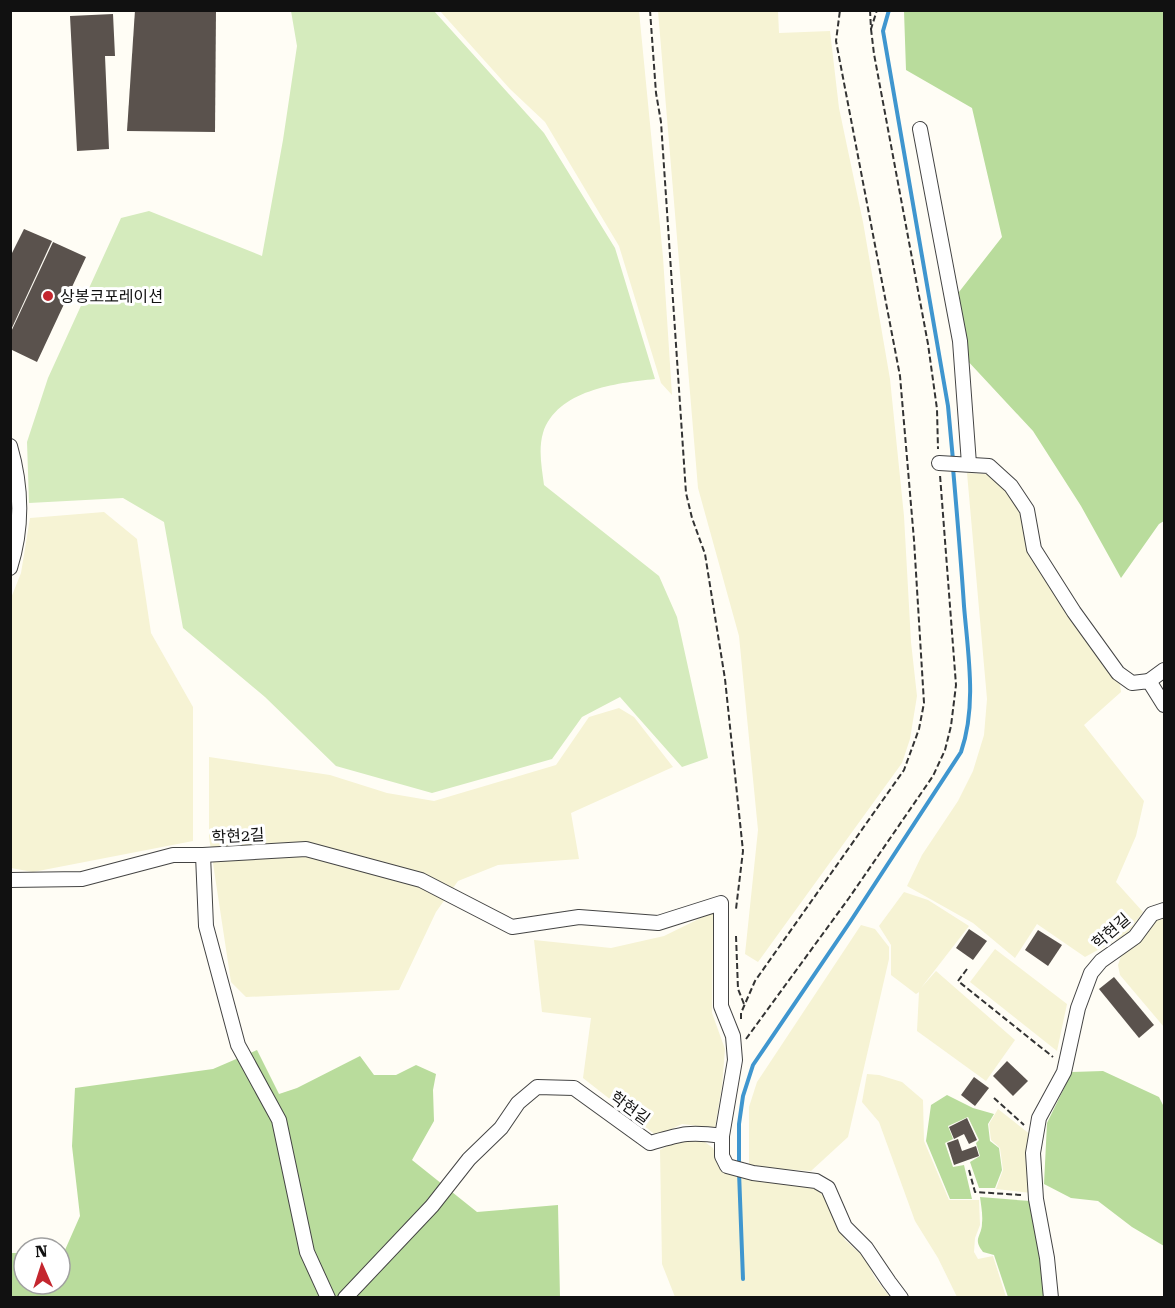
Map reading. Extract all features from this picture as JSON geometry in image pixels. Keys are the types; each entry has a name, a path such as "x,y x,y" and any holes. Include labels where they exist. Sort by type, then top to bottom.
{"street":[{"path":"921,129 960,341 969,464"},
{"path":"10,446 18,473 21,513 16,549 10,568"},
{"path":"939,463 989,466 1011,486 1027,510 1034,549 1074,612 1118,673 1132,683 1149,681 1164,670"},
{"path":"1149,681 1164,705"},
{"name":"학현2길","path":"328,1298 307,1252 279,1120 238,1045 206,926 203,855 306,849 421,880 512,927 579,917 658,923 721,903 721,1006 733,1036 735,1060 722,1136"},
{"path":"10,880 82,879 173,855 203,855"},
{"name":"학현길","path":"1052,1298 1036,1197 1033,1153 1039,1118 1064,1072 1078,1008 1091,973 1101,961 1135,937 1152,914 1164,910"},
{"name":"학현길","path":"345,1298 432,1206 469,1159 501,1128 518,1103 537,1087 574,1088 650,1143 695,1132 722,1136"},
{"path":"722,1136 722,1156 727,1166 753,1173 816,1181 828,1188 845,1227 866,1248 901,1298"}],"path":[{"path":"650,10 656,93 662,134 686,493 705,554 725,679 735,762 743,851 736,920"},
{"path":"741,1025 741,1013 755,981 904,770 916,740 924,704 914,540 900,376 836,42 840,10"},
{"path":"746,1040 849,898 933,776 945,750 951,726 956,685 937,410 928,344 874,54 870,10"},
{"path":"871,29 877,10"},
{"path":"736,932 738,989 745,1005"},
{"path":"967,969 958,981 1065,1066"},
{"path":"994,1098 1035,1135"},
{"path":"969,1170 975,1192 1036,1197"}],"shaded area":[{"path":"440,11 639,11 663,257 672,395 661,383 619,246 545,122 510,89"},
{"path":"658,11 778,11 779,33 830,31 839,108 863,222 890,379 904,516 911,642 917,696 910,739 902,763 758,962 745,954 758,830 739,636 698,488"},
{"path":"967,473 987,474 1003,484 1022,515 1026,547 1120,684 1121,692 1084,725 1144,801 1136,836 1116,882 1143,912 1127,934 1085,957 1037,924 1015,958 973,923 907,886 922,855 958,801 973,771 984,735 987,699"},
{"path":"104,512 137,539 151,633 193,707 193,841 33,872 11,868 11,598 21,573 30,518"},
{"path":"619,708 634,717 673,767 571,813 579,859 498,865 458,881 436,912 399,990 246,997 231,982 209,837 209,757 330,775 387,793 434,801 556,765 589,717"},
{"path":"904,892 928,900 969,926 921,988 936,971 1015,1040 986,1081 917,1031 919,992 916,994 891,975 891,945 879,926"},
{"path":"713,912 712,1013 725,1049 715,1128 682,1124 657,1136 583,1078 591,1018 542,1012 534,940 611,948 664,936"},
{"path":"1164,914 1164,1027 1120,975 1118,965 1121,956 1142,939 1153,917"},
{"path":"861,925 875,929 889,947 889,959 848,1137 811,1171 749,1167 749,1107 757,1082"},
{"path":"995,949 1067,1004 1057,1051 970,982"},
{"path":"867,1074 902,1082 923,1100 924,1141 949,1200 979,1200 980,1225 975,1238 974,1252 978,1259 993,1256 1006,1297 957,1297 938,1258 915,1221 879,1122 862,1102"},
{"path":"998,1109 1031,1135 1031,1193 996,1189 1003,1170 1000,1148 991,1140 989,1124"},
{"path":"680,1139 702,1140 713,1148 722,1171 816,1189 827,1199 845,1240 865,1258 875,1278 890,1297 675,1297 662,1264 660,1150"}],"green space":[{"path":"291,11 434,11 544,133 615,248 655,379 623,383 590,391 561,407 550,418 543,433 541,459 544,485 659,576 677,617 708,758 682,767 620,697 582,717 552,759 432,793 336,766 265,697 183,628 164,522 123,498 29,503 27,442 48,378 121,218 149,211 262,256 297,46"},
{"path":"904,11 1164,11 1164,521 1159,524 1121,578 1081,506 1033,431 965,358 959,292 1002,237 972,108 906,70"},
{"path":"257,1050 279,1094 297,1088 360,1056 374,1075 396,1075 416,1065 436,1074 433,1090 434,1121 412,1160 477,1212 558,1205 560,1297 11,1297 10,1253 12,1253 12,1296 72,1296 71,1236 80,1216 72,1146 75,1088 213,1069"},
{"path":"1103,1071 1159,1097 1164,1107 1164,1246 1132,1227 1098,1201 1071,1198 1044,1184 1047,1123 1072,1072"},
{"path":"947,1095 973,1108 994,1114 988,1124 990,1141 999,1148 1002,1170 995,1188 979,1188 970,1162 980,1156 976,1143 979,1140 968,1117 948,1126 953,1139 945,1143 953,1167 964,1165 972,1199 950,1199 926,1141 931,1105"},
{"path":"980,1197 1030,1201 1043,1258 1044,1297 1008,1297 994,1255 983,1252 978,1244 982,1228"}],"building":[{"path":"135,10 216,10 215,132 127,131"},
{"path":"113,14 115,56 105,56 109,149 77,151 70,16"},
{"path":"24,229 52,241 10,332 10,257"},
{"name":"상봉코포레이션","path":"53,242 86,257 37,362 10,349 10,334"},
{"path":"969,929 987,941 973,960 956,948"},
{"path":"1038,930 1062,945 1048,966 1025,950"},
{"path":"1114,977 1154,1025 1139,1038 1099,989"},
{"path":"1007,1061 1028,1081 1013,1096 993,1076"},
{"path":"974,1077 989,1088 975,1106 961,1095"},
{"path":"967,1118 977,1140 969,1144 964,1134 954,1139 949,1127"},
{"path":"958,1139 962,1151 976,1146 979,1156 954,1165 947,1143"}],"waterway":[{"path":"889,10 883,31 948,406 953,460"},
{"path":"739,1165 739,1124 743,1096 753,1065 961,752 969,717 970,680 953,468"},
{"path":"739,1172 743,1279"}],"place":[{"name":"상봉코포레이션","path":"48,296"}]}
